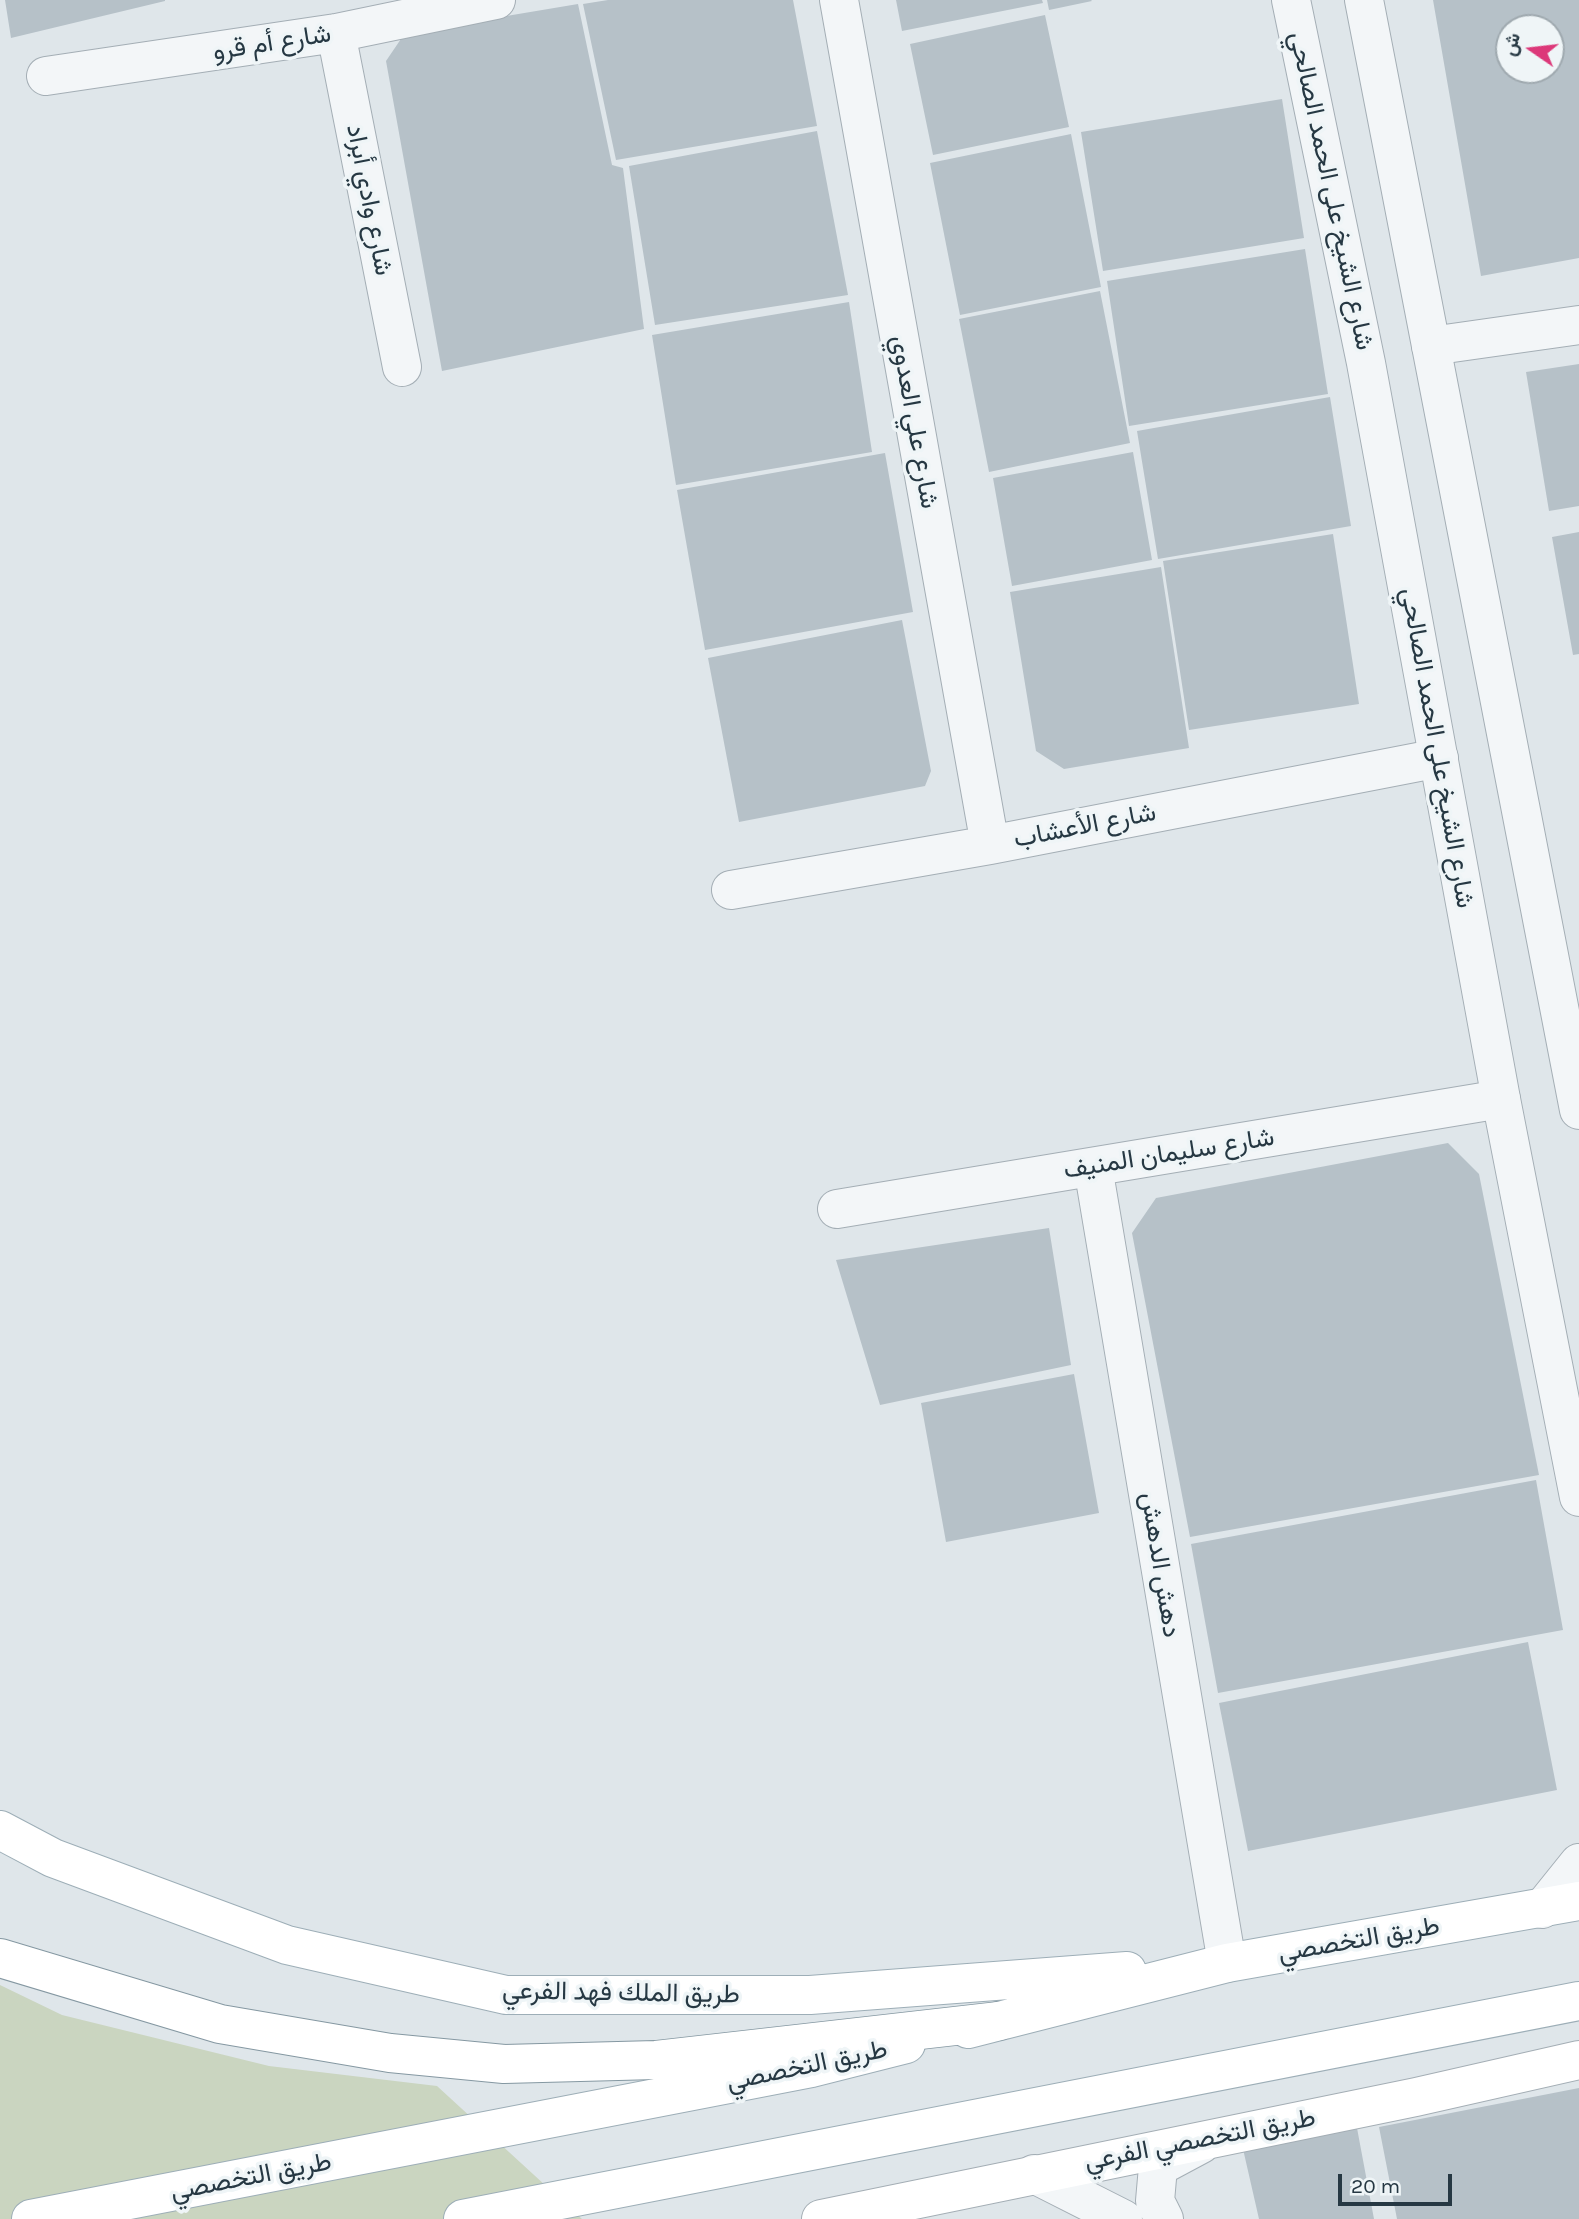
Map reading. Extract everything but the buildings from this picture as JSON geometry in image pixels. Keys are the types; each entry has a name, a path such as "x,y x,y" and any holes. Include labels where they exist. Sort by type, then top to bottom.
{"main road":[{"name":"طريق الملك فهد الفرعي","path":"0,1830 53,1858 287,1945 506,1995 810,1995 1227,1963"},
{"name":"طريق التخصصي","path":"31,2219 811,2068 1227,1963 1579,1901"},
{"path":"0,1958 220,2024 390,2053 504,2064 656,2060 999,2021"},
{"path":"463,2219 1579,2001"},
{"name":"طريق التخصصي الفرعي","path":"821,2219 1579,2060"}],"street":[{"name":"شارع أم قرو","path":"46,76 336,33 496,0"},
{"name":"شارع علي العدوي","path":"839,0 990,845"},
{"name":"شارع الشيخ على الحمد الصالحي","path":"1291,0 1366,363 1501,1099 1579,1497"},
{"path":"1364,0 1579,1110"},
{"name":"شارع وادي أبراد","path":"336,33 402,367"},
{"path":"1431,346 1579,325"},
{"name":"شارع الأعشاب","path":"731,890 990,845 1439,758"},
{"name":"شارع سليمان المنيف","path":"837,1209 1501,1099"},
{"name":"دهش الدهش","path":"1093,1167 1227,1963"},
{"path":"1542,1909 1579,1863"},
{"path":"1164,2219 1155,2201 1158,2167 1213,2138"},
{"path":"1034,2174 1124,2219"}],"green space":[{"path":"0,1985 62,2015 269,2066 437,2086 582,2219 0,2219"}]}
